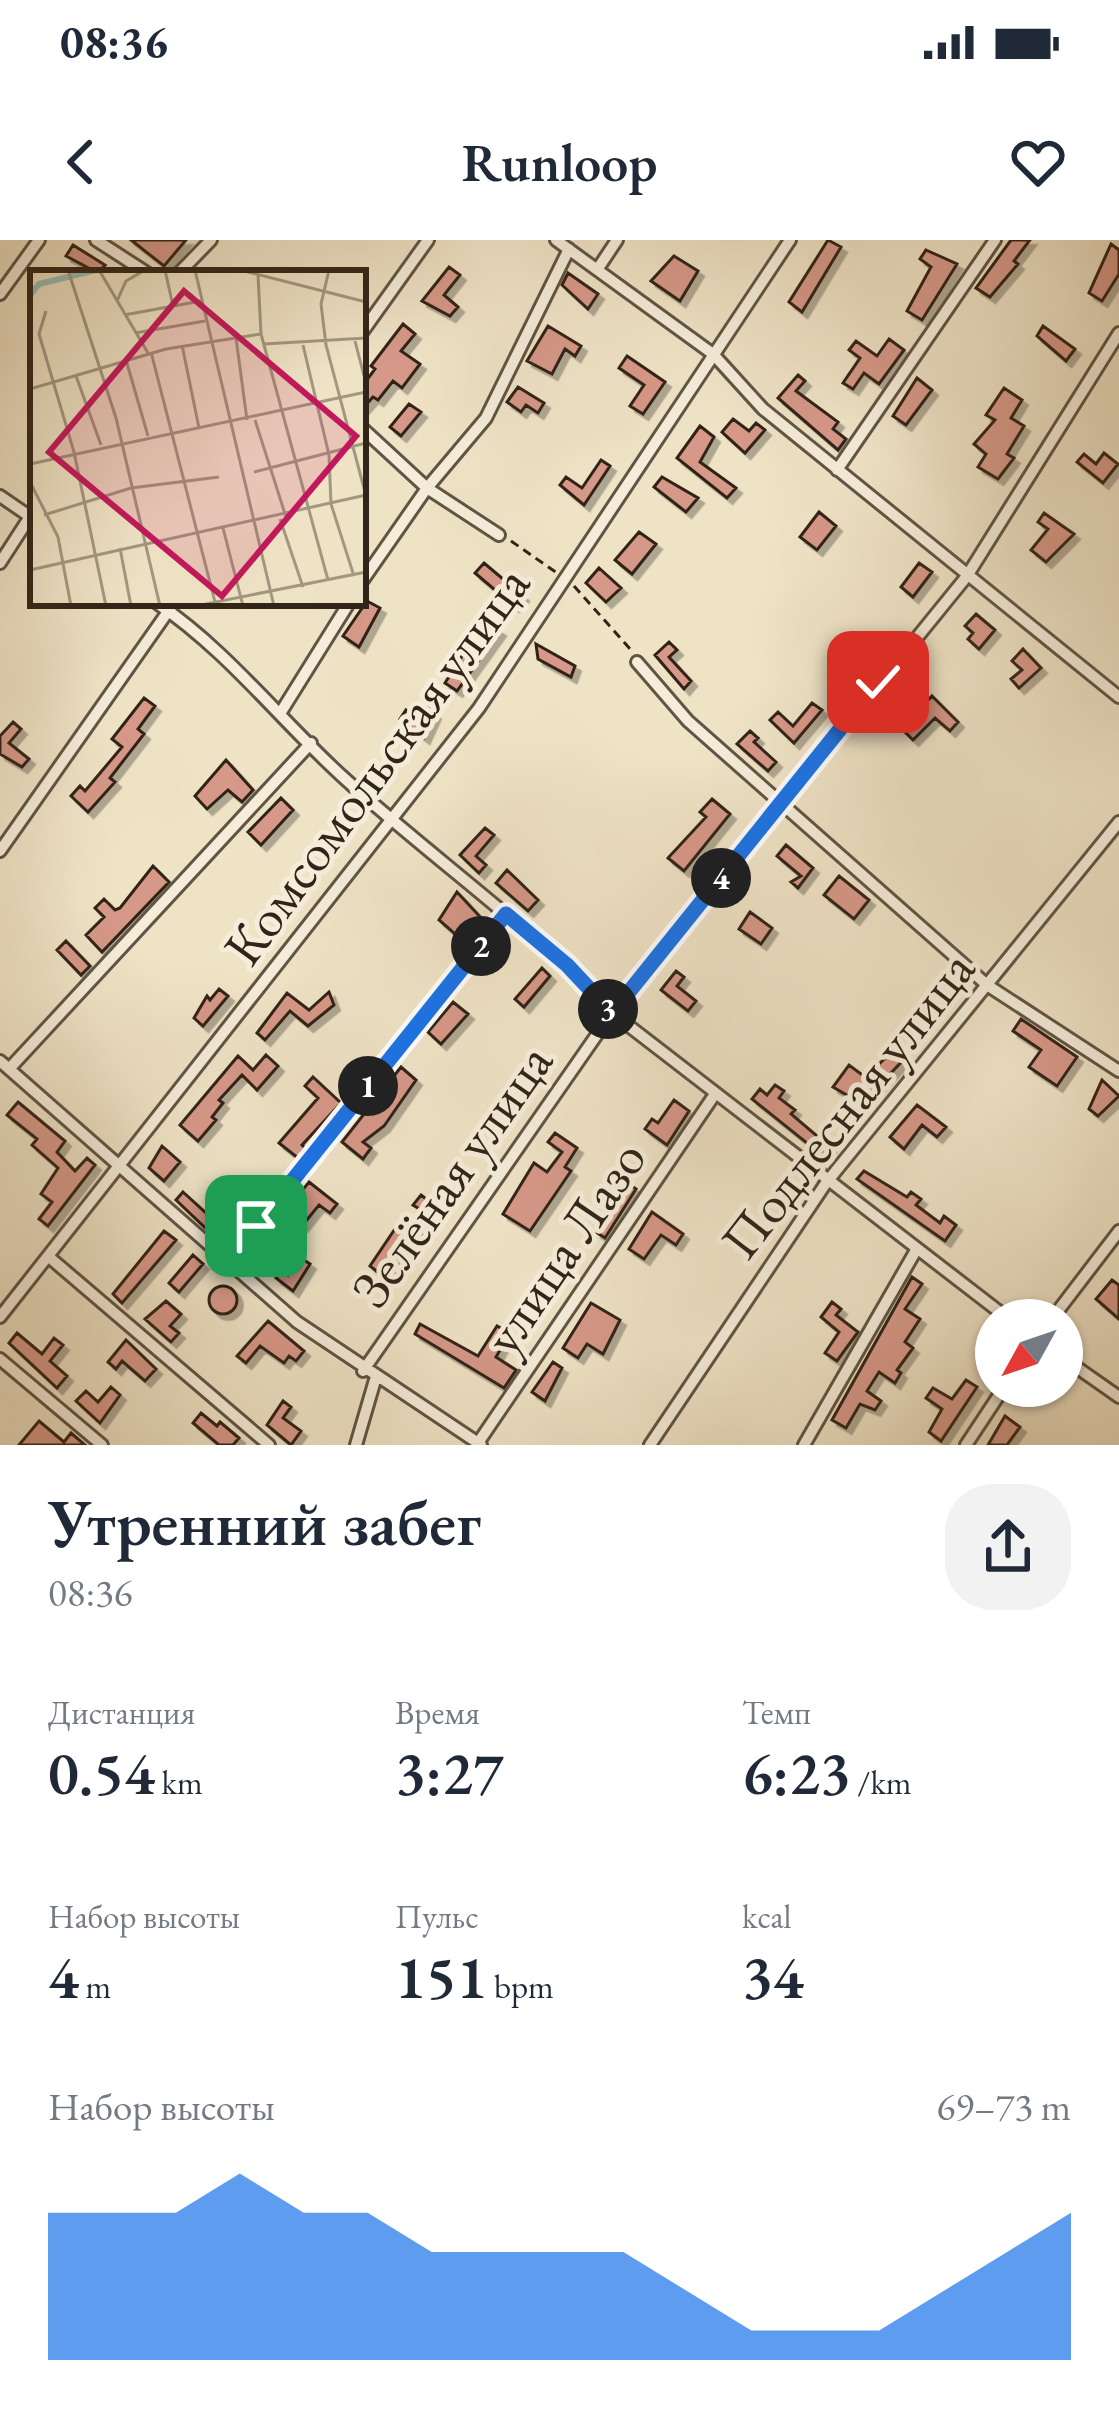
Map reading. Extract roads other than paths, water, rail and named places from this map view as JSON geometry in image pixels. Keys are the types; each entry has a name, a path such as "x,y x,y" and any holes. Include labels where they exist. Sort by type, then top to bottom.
{"street":[{"path":"0,294 39,240"},
{"path":"96,240 142,270"},
{"path":"182,270 211,240"},
{"path":"366,328 428,240"},
{"path":"556,240 713,354 764,409 1119,697"},
{"path":"599,267 617,240"},
{"name":"Комсомольская улица","path":"0,1317 479,708 790,240"},
{"path":"837,470 995,240"},
{"path":"366,576 428,488 486,418 569,249"},
{"name":"Зелёная улица","path":"363,1371 612,1013 967,576 1119,333"},
{"path":"366,432 428,488 499,535"},
{"path":"0,496 30,515"},
{"path":"0,563 30,519"},
{"path":"281,712 347,606"},
{"path":"0,851 171,607 394,820 567,965 612,1013 981,1299"},
{"path":"637,662 688,721 987,985 1119,1071"},
{"path":"311,743 4,1065 225,1264 375,1380 479,1444"},
{"name":"Подлесная улица","path":"650,1445 826,1183 1119,821"},
{"path":"225,1264 506,914"},
{"name":"улица Лазо","path":"479,1444 715,1094"},
{"path":"1067,1299 1119,1231"},
{"path":"804,1445 915,1252"},
{"path":"49,1257 269,1445"},
{"path":"0,1360 96,1443"},
{"path":"1083,1372 1119,1397"},
{"name":"Зелёная улица","path":"356,1445 375,1380"},
{"path":"965,1445 991,1407"}]}
